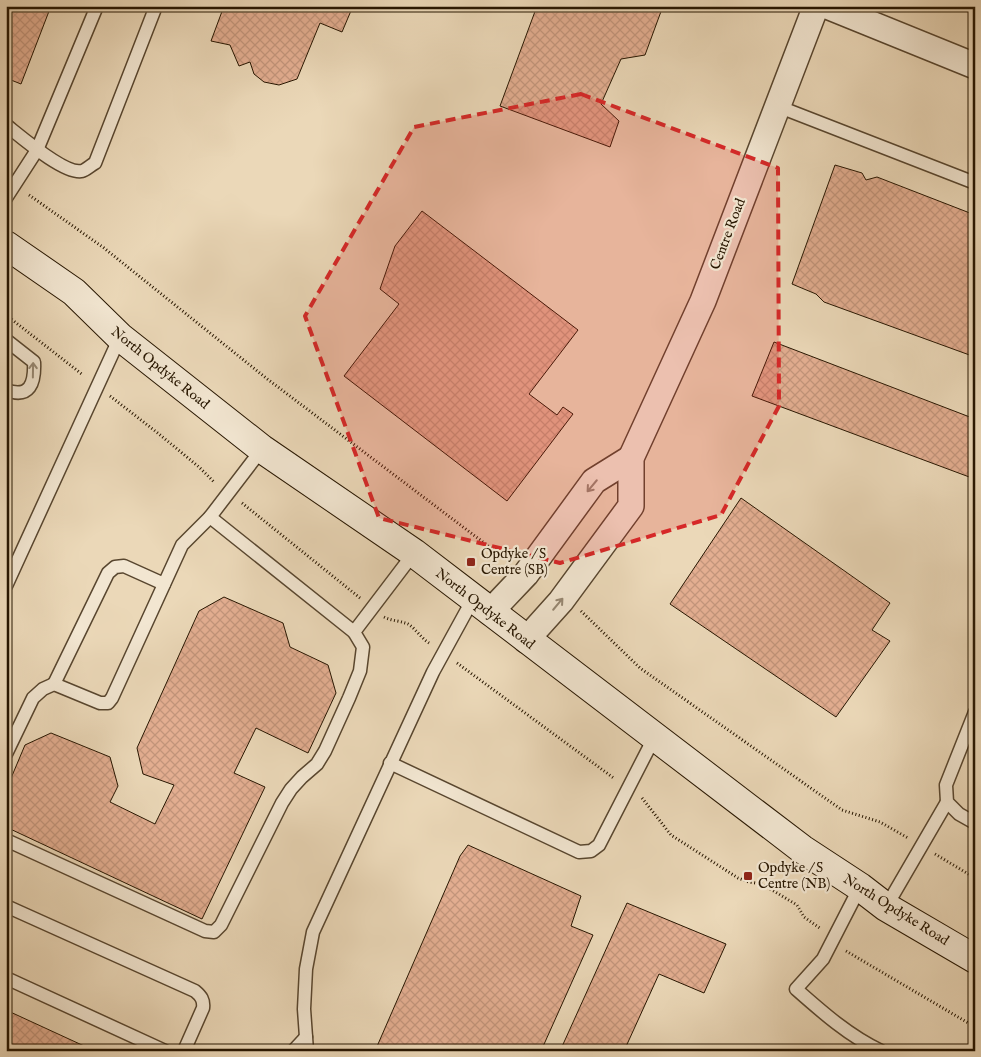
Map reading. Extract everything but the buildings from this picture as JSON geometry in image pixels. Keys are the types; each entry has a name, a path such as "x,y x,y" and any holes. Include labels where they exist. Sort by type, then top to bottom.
{"main road":[{"name":"North Opdyke Road","path":"6,245 74,292 120,337 262,450 414,554 802,849 860,887 886,907 975,959"}],"street":[{"name":"Centre Road","path":"526,640 561,601 631,506 631,458 703,301 816,6"},
{"path":"827,6 975,66"},
{"path":"481,606 526,574 594,481 631,458"}],"lane":[{"path":"6,198 37,150 97,6"},
{"path":"6,125 37,150 70,171 82,171 95,163 156,6"},
{"path":"777,106 975,183"},
{"path":"6,586 120,337"},
{"path":"6,340 34,362 34,376 28,389 23,393 15,394 6,390"},
{"path":"54,684 100,703 108,702 112,698 182,545 210,517 262,450"},
{"path":"6,840 205,932 214,932 221,925 282,803 302,777 317,764 325,751 360,671 363,647 354,632 210,517"},
{"path":"354,632 414,554"},
{"path":"6,754 33,698 43,689 54,684 108,573 115,567 124,566 164,584"},
{"path":"307,1051 304,1009 306,969 313,932 433,672 481,606"},
{"path":"886,907 947,802 946,785 975,712"},
{"path":"390,762 578,852 591,852 599,845 654,738"},
{"path":"947,802 959,814 975,823"},
{"path":"860,887 823,959 796,989 823,1013 864,1043 881,1051"},
{"path":"6,906 195,991 204,1002 203,1008 184,1051"},
{"path":"6,978 165,1051"},
{"path":"293,1051 306,1038"}],"path":[{"path":"15,185 104,248 266,378 526,574"},
{"path":"6,315 86,377"},
{"path":"110,397 186,456 214,482"},
{"path":"242,504 361,599"},
{"path":"561,601 580,610 640,668 842,810 880,822 975,878"},
{"path":"384,617 395,622 406,623 428,642"},
{"path":"457,663 613,778"},
{"path":"642,798 671,834 738,878 762,884 797,905 804,917 821,930"},
{"path":"845,950 975,1027"}],"highlighted area":[{"path":"581,94 778,168 779,406 721,515 560,563 379,518 305,316 414,127"}],"place":[{"name":"Opdyke / S Centre (SB)","path":"471,562"},
{"name":"Opdyke / S Centre (NB)","path":"748,876"}]}
